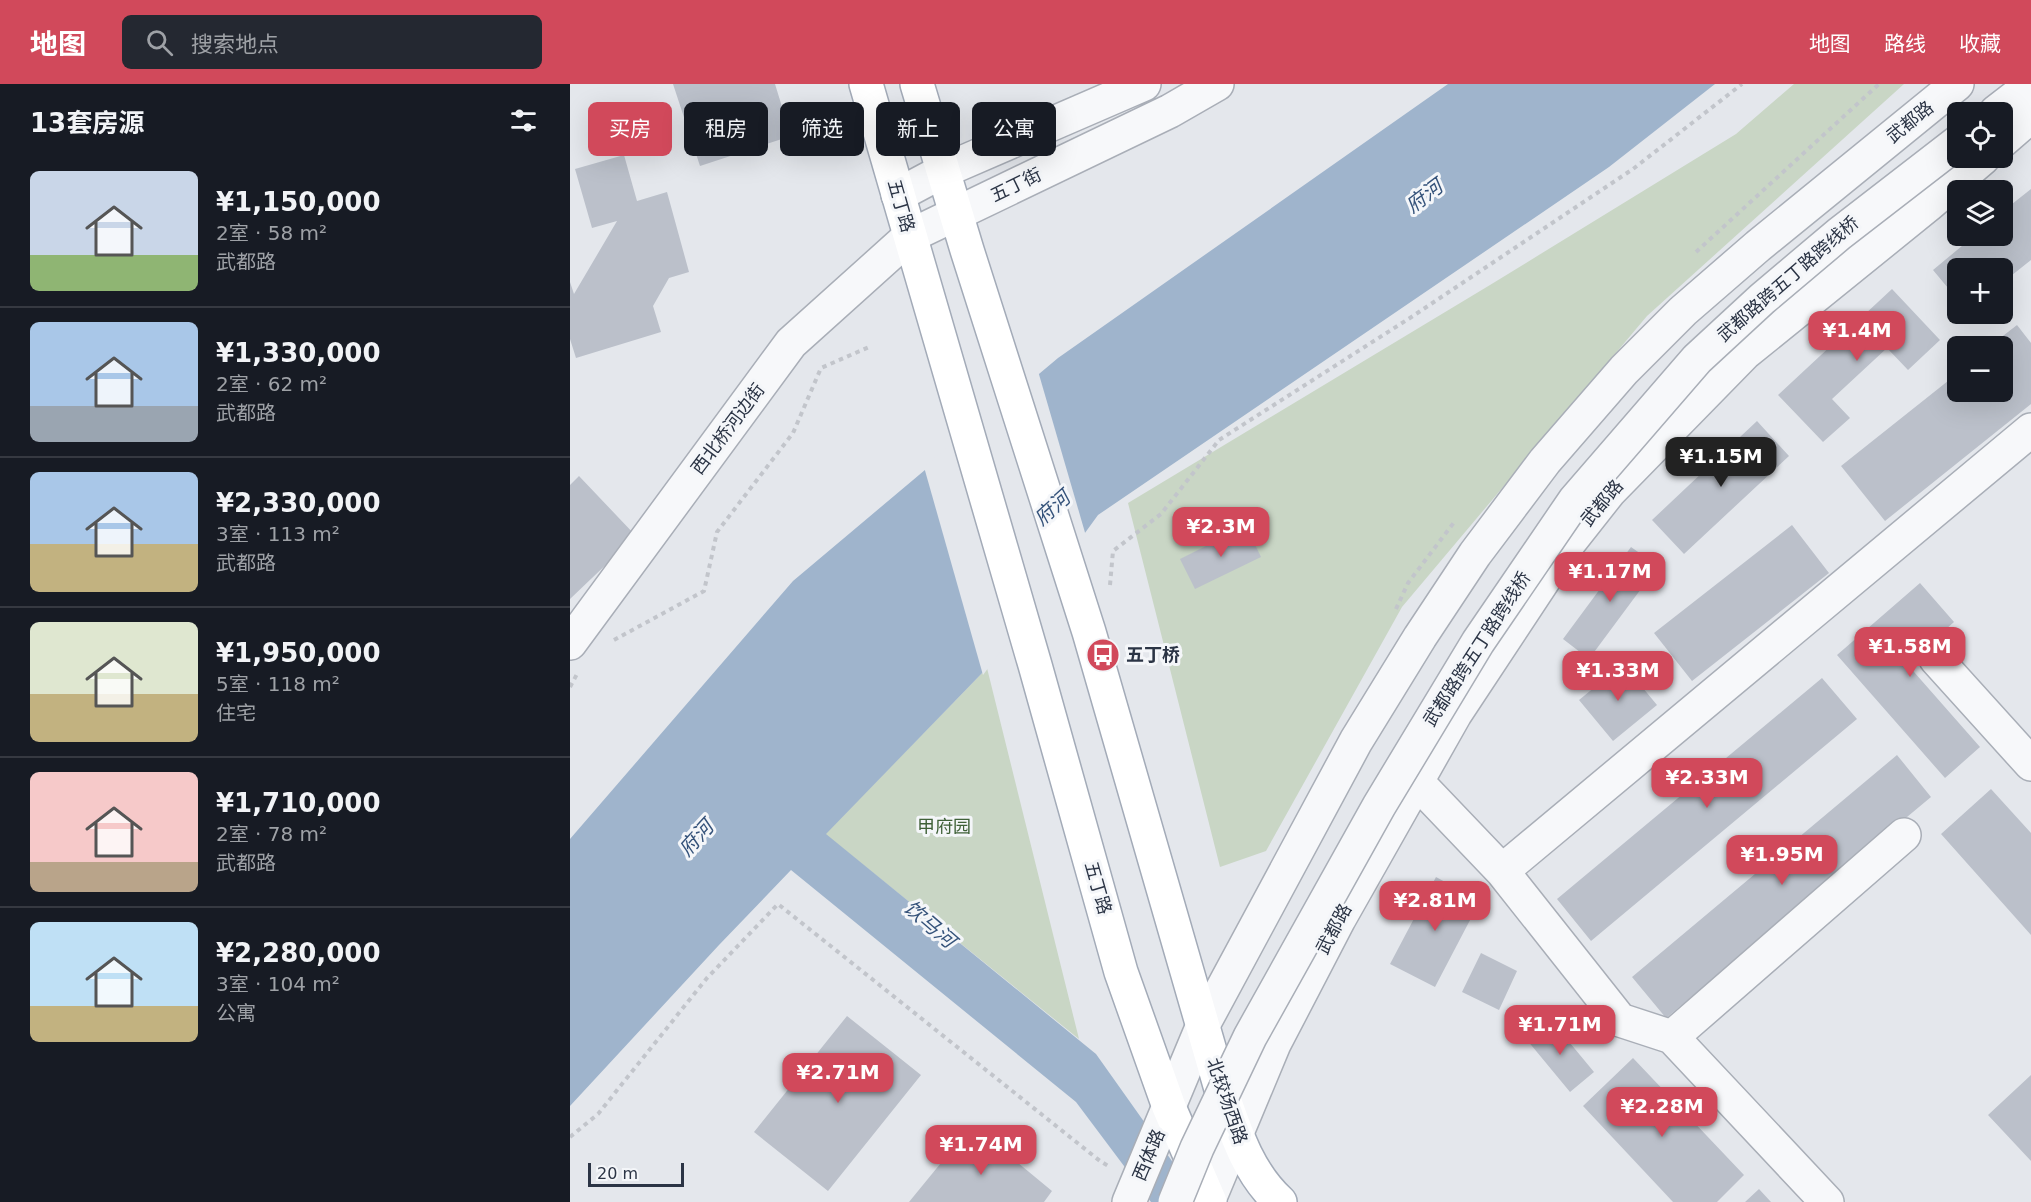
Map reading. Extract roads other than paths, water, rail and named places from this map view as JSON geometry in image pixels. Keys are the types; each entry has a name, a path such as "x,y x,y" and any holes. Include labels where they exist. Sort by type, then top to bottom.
{"main road":[{"name":"五丁路","path":"866,84 1035,665 1121,972 1169,1107"},
{"path":"917,84 987,316 1089,632 1203,1025"},
{"name":"北较场西路","path":"1203,1025 1235,1134 1251,1166 1280,1202"},
{"path":"1169,1107 1209,1201"}],"street":[{"path":"898,195 944,171 1144,84"},
{"name":"五丁街","path":"910,236 1170,111 1217,84"},
{"name":"武都路","path":"1169,1107 1203,1025 1356,741 1420,637 1476,554 1545,461 1624,370 1683,311 1767,238 1957,84"},
{"path":"2009,102 2031,85"},
{"path":"2013,132 2031,117"},
{"name":"武都路跨五丁路跨线桥","path":"1175,1202 1197,1148 1250,1036 1379,806 1478,642 1575,500 1696,359 1839,234 1947,151"},
{"name":"武都路","path":"1209,1201 1274,1044 1339,919 1455,714 1564,549 1609,492 1745,353 1971,168"},
{"name":"西北桥河边街","path":"574,657 791,343 910,236"},
{"path":"1502,871 2031,430"},
{"path":"1936,659 2031,764"},
{"path":"1417,782 1502,871 1620,1020 1672,1037 1827,1202"},
{"path":"1672,1037 1904,834"},
{"name":"西体路","path":"1133,1192 1169,1107"}],"water":[{"path":"1448,84 1715,84 1609,167 1098,515 987,668 826,834 1096,1054 1201,1202 1151,1202 1076,1102 791,870 570,1106 570,839 793,581 1058,358"}],"place":[{"name":"五丁桥","path":"1103,655"}],"water label":[{"name":"府河","path":"1424,196"},
{"name":"府河","path":"1052,508"},
{"name":"府河","path":"696,838"},
{"name":"饮马河","path":"930,924"}],"park label":[{"name":"甲府园","path":"944,827"}]}
